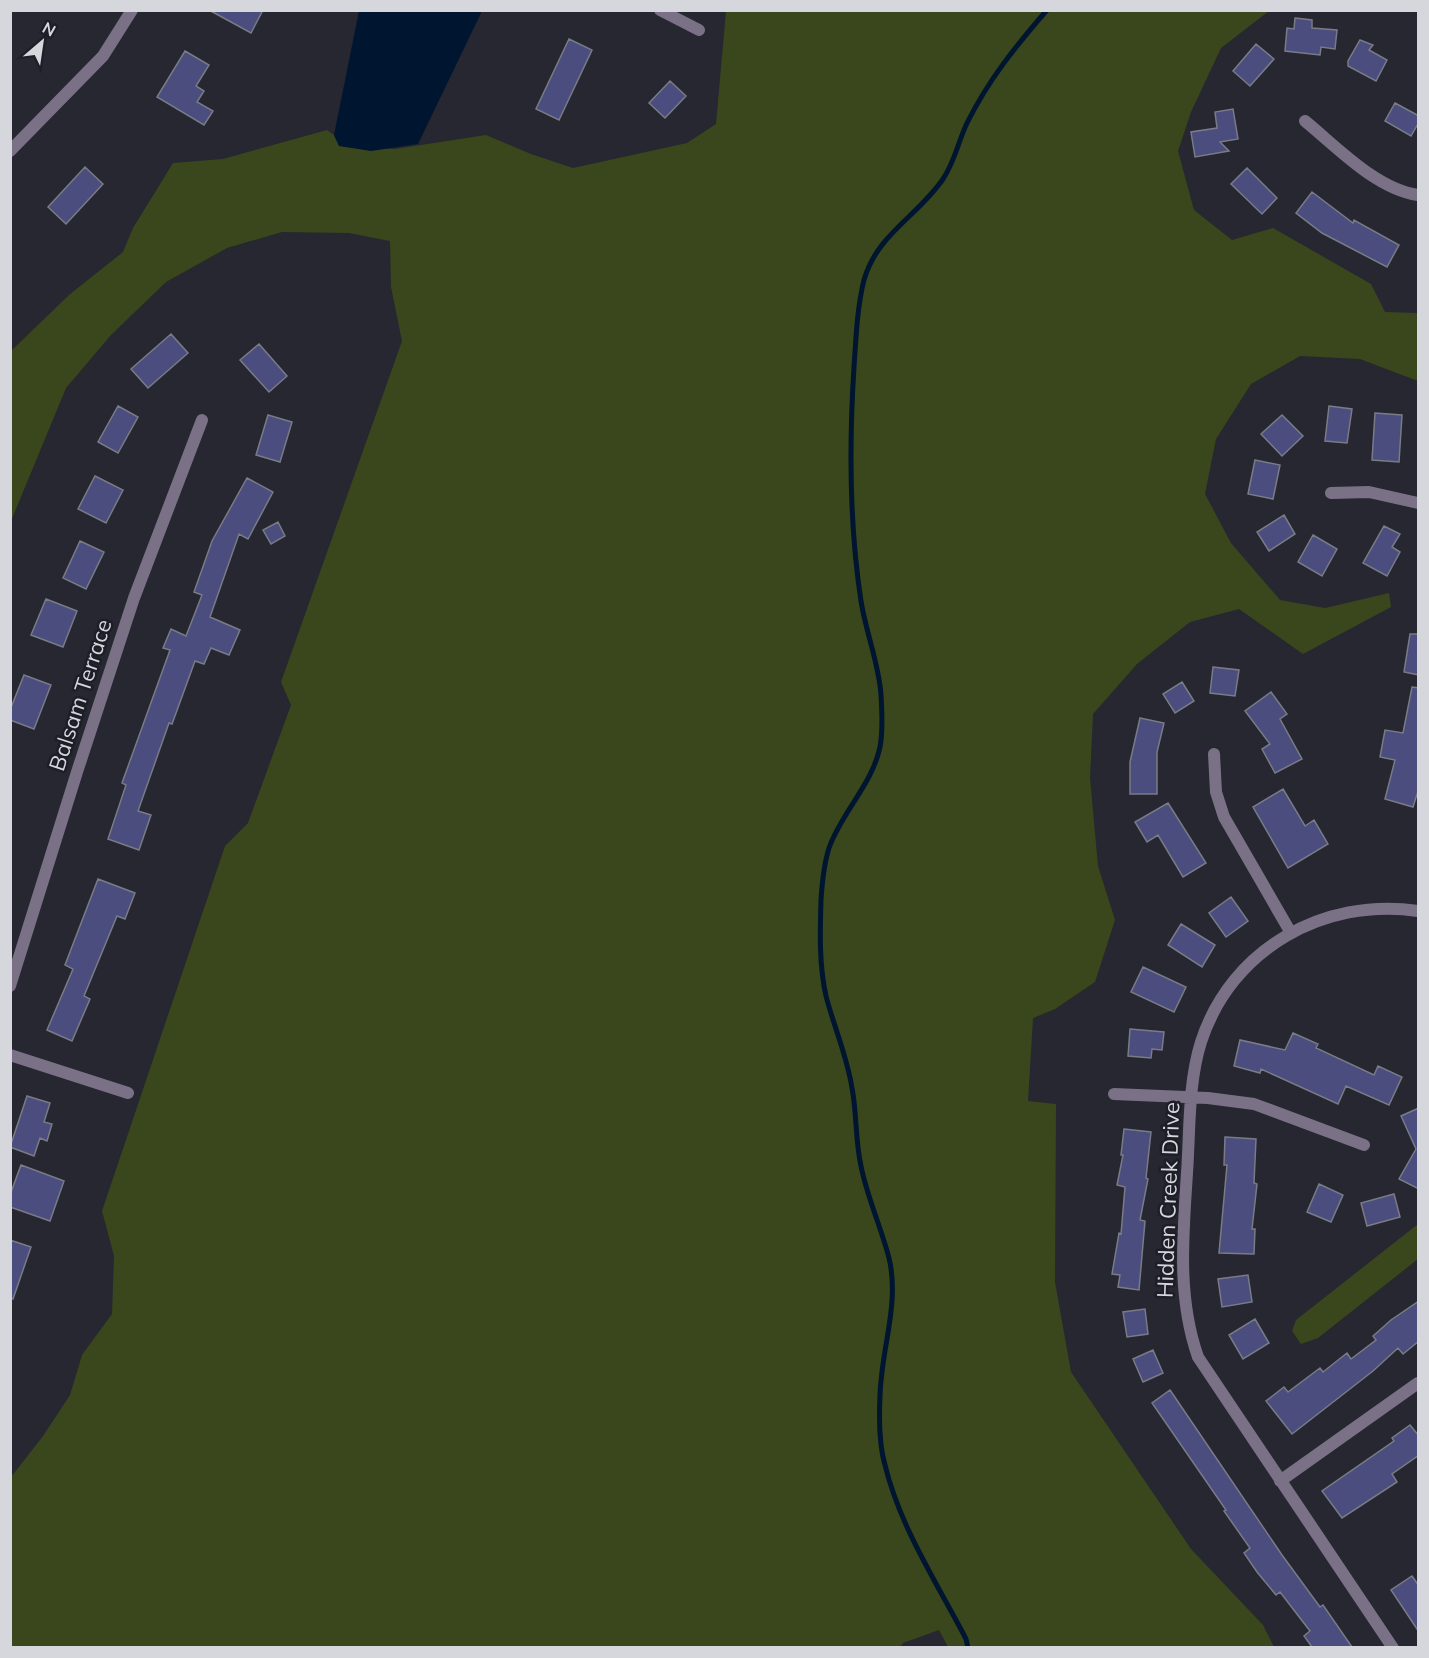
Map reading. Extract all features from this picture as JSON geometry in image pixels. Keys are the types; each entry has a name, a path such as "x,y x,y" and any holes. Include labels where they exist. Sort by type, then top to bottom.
{"street":[{"path":"10,151 103,56 132,10"},
{"path":"660,10 699,30"},
{"path":"1305,122 1391,186 1419,195"},
{"name":"Balsam Terrace","path":"10,986 76,772 134,598 202,420"},
{"path":"1331,493 1369,492 1405,498 1419,503"},
{"path":"1214,754 1216,792 1224,817 1290,933"},
{"name":"Hidden Creek Drive","path":"1393,1647 1198,1358 1188,1325 1182,1279 1196,1063 1215,1010 1233,981 1253,960 1306,924 1335,914 1366,908 1419,911"},
{"path":"10,1055 128,1093"},
{"path":"1113,1094 1193,1097 1254,1104 1364,1145"},
{"path":"1280,1481 1419,1383"}],"green space":[{"path":"726,11 1269,11 1221,48 1191,112 1178,151 1194,210 1232,240 1273,228 1371,284 1385,312 1418,313 1418,381 1360,359 1300,356 1251,384 1216,439 1205,494 1231,543 1280,600 1325,608 1389,593 1391,607 1303,654 1239,609 1190,622 1137,664 1093,714 1090,778 1098,866 1115,920 1095,982 1055,1009 1033,1018 1028,1101 1056,1104 1055,1282 1071,1372 1191,1549 1263,1625 1274,1647 948,1647 939,1630 903,1643 899,1648 11,1647 11,1477 43,1436 70,1395 82,1355 112,1314 114,1256 102,1211 225,846 248,823 291,705 281,682 402,341 391,287 390,241 349,233 282,232 227,248 166,282 111,335 66,388 11,521 11,351 69,295 123,252 133,228 173,163 223,159 327,130 334,135 339,146 395,149 486,135 531,154 573,168 687,143 716,124"},
{"path":"1418,1224 1418,1259 1318,1338 1301,1344 1292,1331 1296,1320"}],"water":[{"path":"359,11 482,11 418,144 371,151 339,146 334,135"}],"building":[{"path":"209,10 263,10 251,33"},
{"path":"1295,18 1312,20 1312,28 1337,30 1335,49 1321,47 1320,55 1285,51 1287,28 1294,29"},
{"path":"569,39 592,50 559,120 536,109"},
{"path":"1360,40 1373,45 1369,50 1387,60 1376,81 1348,66 1348,61"},
{"path":"1256,44 1274,59 1250,86 1233,71"},
{"path":"185,51 209,65 196,86 204,91 197,102 213,111 204,125 157,97"},
{"path":"670,81 686,96 665,118 649,103"},
{"path":"1395,103 1419,116 1419,122 1411,136 1385,121"},
{"path":"1233,109 1238,139 1220,142 1229,151 1195,157 1191,132 1217,128 1215,112"},
{"path":"85,167 103,184 66,224 48,207"},
{"path":"1247,168 1277,198 1262,214 1231,184"},
{"path":"1312,192 1353,223 1354,220 1399,245 1387,267 1322,233 1296,213"},
{"path":"171,334 188,353 148,388 131,369"},
{"path":"259,344 287,376 269,392 240,360"},
{"path":"118,406 138,417 118,453 98,442"},
{"path":"1329,406 1352,409 1347,443 1325,441"},
{"path":"1375,413 1402,415 1399,462 1372,460"},
{"path":"268,415 292,422 280,462 256,455"},
{"path":"1282,415 1303,436 1282,456 1261,434"},
{"path":"1255,460 1280,465 1273,499 1248,494"},
{"path":"95,476 123,490 106,523 78,509"},
{"path":"247,478 273,492 248,539 239,534 210,617 240,630 229,655 211,648 204,664 195,661 172,724 169,723 138,811 151,815 139,850 108,839 126,785 122,783 170,650 163,648 171,629 186,636 202,595 194,592 212,541"},
{"path":"1284,515 1295,534 1269,551 1257,532"},
{"path":"278,522 285,536 271,544 263,530"},
{"path":"1384,526 1400,534 1392,547 1400,552 1387,576 1363,563"},
{"path":"1313,535 1337,549 1322,576 1298,562"},
{"path":"80,541 104,552 86,589 63,578"},
{"path":"46,599 77,611 63,647 31,635"},
{"path":"1410,634 1419,634 1419,675 1404,672"},
{"path":"1213,667 1239,670 1235,696 1210,693"},
{"path":"24,675 51,685 34,729 10,720 10,710"},
{"path":"1182,682 1194,701 1175,713 1163,694"},
{"path":"1412,687 1419,688 1419,788 1413,807 1385,799 1395,760 1380,757 1385,730 1403,733"},
{"path":"1271,692 1287,714 1280,719 1302,759 1275,773 1262,749 1270,744 1245,711"},
{"path":"1140,718 1164,723 1157,752 1157,794 1130,794 1130,762"},
{"path":"1283,789 1305,826 1314,820 1328,844 1288,868 1253,807"},
{"path":"1168,803 1206,863 1183,877 1158,835 1147,842 1135,822"},
{"path":"98,879 135,893 125,919 117,916 84,996 90,999 72,1041 47,1030 73,969 65,965"},
{"path":"1231,897 1248,921 1226,937 1209,913"},
{"path":"1181,924 1215,945 1202,967 1168,945"},
{"path":"1143,967 1186,987 1174,1012 1131,992"},
{"path":"1130,1029 1164,1032 1162,1050 1152,1049 1151,1058 1128,1056"},
{"path":"1293,1033 1318,1044 1316,1048 1374,1075 1378,1066 1402,1077 1389,1105 1346,1086 1338,1104 1261,1069 1260,1073 1234,1066 1240,1040 1285,1050"},
{"path":"27,1096 50,1103 44,1122 52,1124 47,1141 40,1138 34,1156 10,1147"},
{"path":"1419,1108 1419,1189 1399,1179 1416,1149 1401,1116"},
{"path":"1124,1129 1151,1132 1146,1178 1148,1179 1140,1220 1145,1221 1139,1290 1118,1287 1120,1275 1112,1274 1119,1233 1121,1234 1125,1187 1117,1185 1123,1155 1121,1155"},
{"path":"1225,1137 1256,1139 1254,1183 1257,1184 1252,1229 1255,1229 1254,1254 1219,1253 1227,1165 1224,1165"},
{"path":"21,1165 64,1181 50,1221 10,1207 10,1195"},
{"path":"1319,1184 1343,1195 1331,1222 1307,1212"},
{"path":"1394,1194 1400,1217 1367,1226 1361,1203"},
{"path":"10,1240 31,1247 13,1299 10,1298"},
{"path":"1248,1275 1252,1302 1222,1307 1218,1279"},
{"path":"1419,1301 1419,1341 1403,1354 1398,1348 1373,1371 1292,1434 1266,1401 1284,1387 1288,1392 1320,1368 1323,1372 1347,1353 1351,1359 1376,1340 1373,1336 1391,1320"},
{"path":"1145,1309 1148,1334 1127,1337 1123,1312"},
{"path":"1255,1319 1269,1343 1243,1359 1229,1335"},
{"path":"1153,1350 1163,1373 1143,1382 1133,1359"},
{"path":"1170,1390 1282,1555 1320,1607 1323,1605 1352,1647 1312,1647 1304,1636 1310,1631 1280,1592 1276,1595 1257,1572 1244,1553 1250,1548 1152,1403"},
{"path":"1410,1425 1419,1436 1419,1455 1392,1474 1397,1482 1342,1518 1322,1491 1394,1441 1392,1438"},
{"path":"1412,1576 1419,1586 1419,1632 1391,1590"}],"waterway":[{"path":"968,1648 966,1639 910,1533 892,1488 883,1457 880,1396 891,1309 892,1275 886,1246 870,1201 859,1156 850,1076 826,996 820,948 821,900 829,848 834,835 870,774 876,761 882,735 880,683 861,601 852,513 852,396 857,323 864,280 878,250 943,179 951,165 967,123 984,92 1013,50 1047,10"}]}
